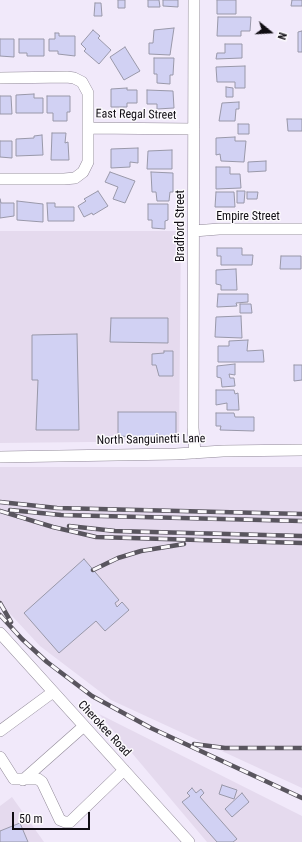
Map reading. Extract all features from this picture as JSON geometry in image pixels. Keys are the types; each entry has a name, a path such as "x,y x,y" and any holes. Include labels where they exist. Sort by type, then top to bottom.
{"street":[{"name":"Bradford Street","path":"194,0 193,428 195,453"},
{"path":"0,78 67,77 74,78 82,82 88,93 88,128"},
{"name":"East Regal Street","path":"0,179 64,179 79,176 86,168 88,162 88,128 194,129"},
{"name":"Empire Street","path":"194,231 219,229 302,229"},
{"name":"North Sanguinetti Lane","path":"0,457 195,453 246,450 302,450"},
{"name":"Cherokee Road","path":"0,633 189,842"},
{"path":"0,731 52,692"},
{"path":"23,780 84,726"},
{"path":"0,757 14,779 38,779 42,782 60,820 70,822 124,770"}],"shaded area":[{"path":"0,231 181,231 179,441 0,443"},
{"path":"0,467 302,467 302,788 111,700 40,646 0,603"},
{"path":"99,714 302,816 302,842 207,842"},
{"path":"12,797 44,842 0,842 0,806"}],"building":[{"path":"118,0 125,0 125,8 118,8"},
{"path":"148,0 159,0 160,7 148,7"},
{"path":"163,0 178,0 178,7 163,6"},
{"path":"217,0 236,0 236,14 217,14"},
{"path":"292,0 302,0 302,6 291,6"},
{"path":"95,3 101,3 102,16 94,16"},
{"path":"218,17 251,17 250,31 241,31 241,36 217,36"},
{"path":"174,28 170,55 149,54 149,43 153,43 154,30"},
{"path":"93,30 100,36 98,38 111,50 99,64 84,51 86,49 81,44"},
{"path":"302,31 302,52 298,52 298,32"},
{"path":"55,33 59,33 59,36 75,36 75,56 58,54 58,51 49,51 49,39 55,39"},
{"path":"0,39 14,39 14,57 0,56"},
{"path":"19,39 44,39 44,56 27,56 27,53 19,53"},
{"path":"225,44 242,44 242,58 216,59 217,53 225,53"},
{"path":"125,47 140,71 124,80 110,57"},
{"path":"154,58 174,58 173,75 170,75 170,84 157,83 157,74 154,74"},
{"path":"245,66 245,88 235,88 235,82 217,82 216,67"},
{"path":"226,87 233,88 233,97 226,97"},
{"path":"127,88 127,90 137,90 137,103 127,103 127,107 111,107 111,89"},
{"path":"147,90 173,91 174,108 157,109 157,104 147,104"},
{"path":"34,94 34,98 43,98 43,113 16,113 16,95"},
{"path":"0,96 11,96 12,114 0,114"},
{"path":"47,96 70,96 70,112 67,112 67,121 53,121 53,113 47,113"},
{"path":"239,102 239,109 236,109 235,121 219,121 222,103"},
{"path":"287,119 302,119 302,131 288,131"},
{"path":"238,124 249,124 249,134 238,134"},
{"path":"52,133 66,133 65,143 68,142 69,160 51,160"},
{"path":"42,135 43,155 16,156 16,139 34,138 34,136"},
{"path":"235,137 235,141 246,141 244,162 221,161 220,154 216,155 216,138"},
{"path":"0,141 12,141 12,158 0,157"},
{"path":"138,148 138,163 130,162 130,167 111,168 111,149"},
{"path":"172,150 172,169 147,169 148,151"},
{"path":"266,161 266,171 248,172 248,162"},
{"path":"216,167 230,167 230,174 240,174 241,188 216,189"},
{"path":"110,172 135,181 125,203 113,199 118,187 105,182"},
{"path":"151,172 173,173 173,192 170,192 169,201 157,201 156,192 152,192"},
{"path":"98,191 108,206 93,215 92,213 84,217 78,206 86,201 84,199"},
{"path":"237,191 245,191 244,203 237,203"},
{"path":"216,192 234,192 235,207 215,207"},
{"path":"247,192 258,192 257,199 247,199"},
{"path":"0,199 1,203 14,203 14,216 0,218"},
{"path":"17,201 43,204 43,222 17,220"},
{"path":"47,203 55,203 55,207 74,207 74,221 48,221"},
{"path":"148,204 168,204 168,220 165,221 165,229 152,228 152,220 148,220"},
{"path":"217,248 242,248 242,255 253,255 252,265 221,265 221,256 217,256"},
{"path":"281,256 301,256 301,269 280,269"},
{"path":"236,269 237,290 221,290 221,285 216,284 216,270"},
{"path":"218,294 248,294 248,302 236,303 237,306 217,307"},
{"path":"240,304 251,304 252,313 240,313"},
{"path":"241,316 242,338 215,337 216,317"},
{"path":"111,318 168,318 168,343 110,342"},
{"path":"77,334 79,430 36,430 38,380 32,380 32,335"},
{"path":"248,340 247,351 263,350 264,362 218,362 218,346 229,346 229,341"},
{"path":"164,351 173,351 173,376 159,376 156,365 152,365 152,354 164,353"},
{"path":"235,364 235,375 229,374 230,378 234,378 235,386 222,387 221,378 217,377 217,366"},
{"path":"294,365 302,365 302,380 294,381"},
{"path":"216,390 234,390 235,394 238,393 239,410 227,410 227,403 216,405"},
{"path":"118,412 176,412 176,436 166,436 166,438 118,436"},
{"path":"216,413 234,413 235,417 254,417 254,431 220,430 221,426 216,426"},
{"path":"84,559 119,600 115,603 117,607 122,602 129,610 105,631 96,621 59,653 24,613"},
{"path":"222,785 237,790 234,799 219,794"},
{"path":"192,788 196,793 201,789 204,793 200,797 237,839 233,842 217,842 182,802 190,796 187,793"},
{"path":"242,793 249,802 232,817 225,809"},
{"path":"20,823 28,842 0,842 0,831"}],"railway":[{"path":"0,502 57,508 302,514"},
{"path":"10,510 61,515 302,521"},
{"path":"0,511 53,527 96,537 302,543"},
{"path":"69,526 115,531 302,536"},
{"path":"93,570 118,558 141,551 184,544"},
{"path":"0,603 11,622"},
{"path":"0,615 22,639 47,662 92,696 151,728 302,798"},
{"path":"194,744 225,748 302,748"}]}
